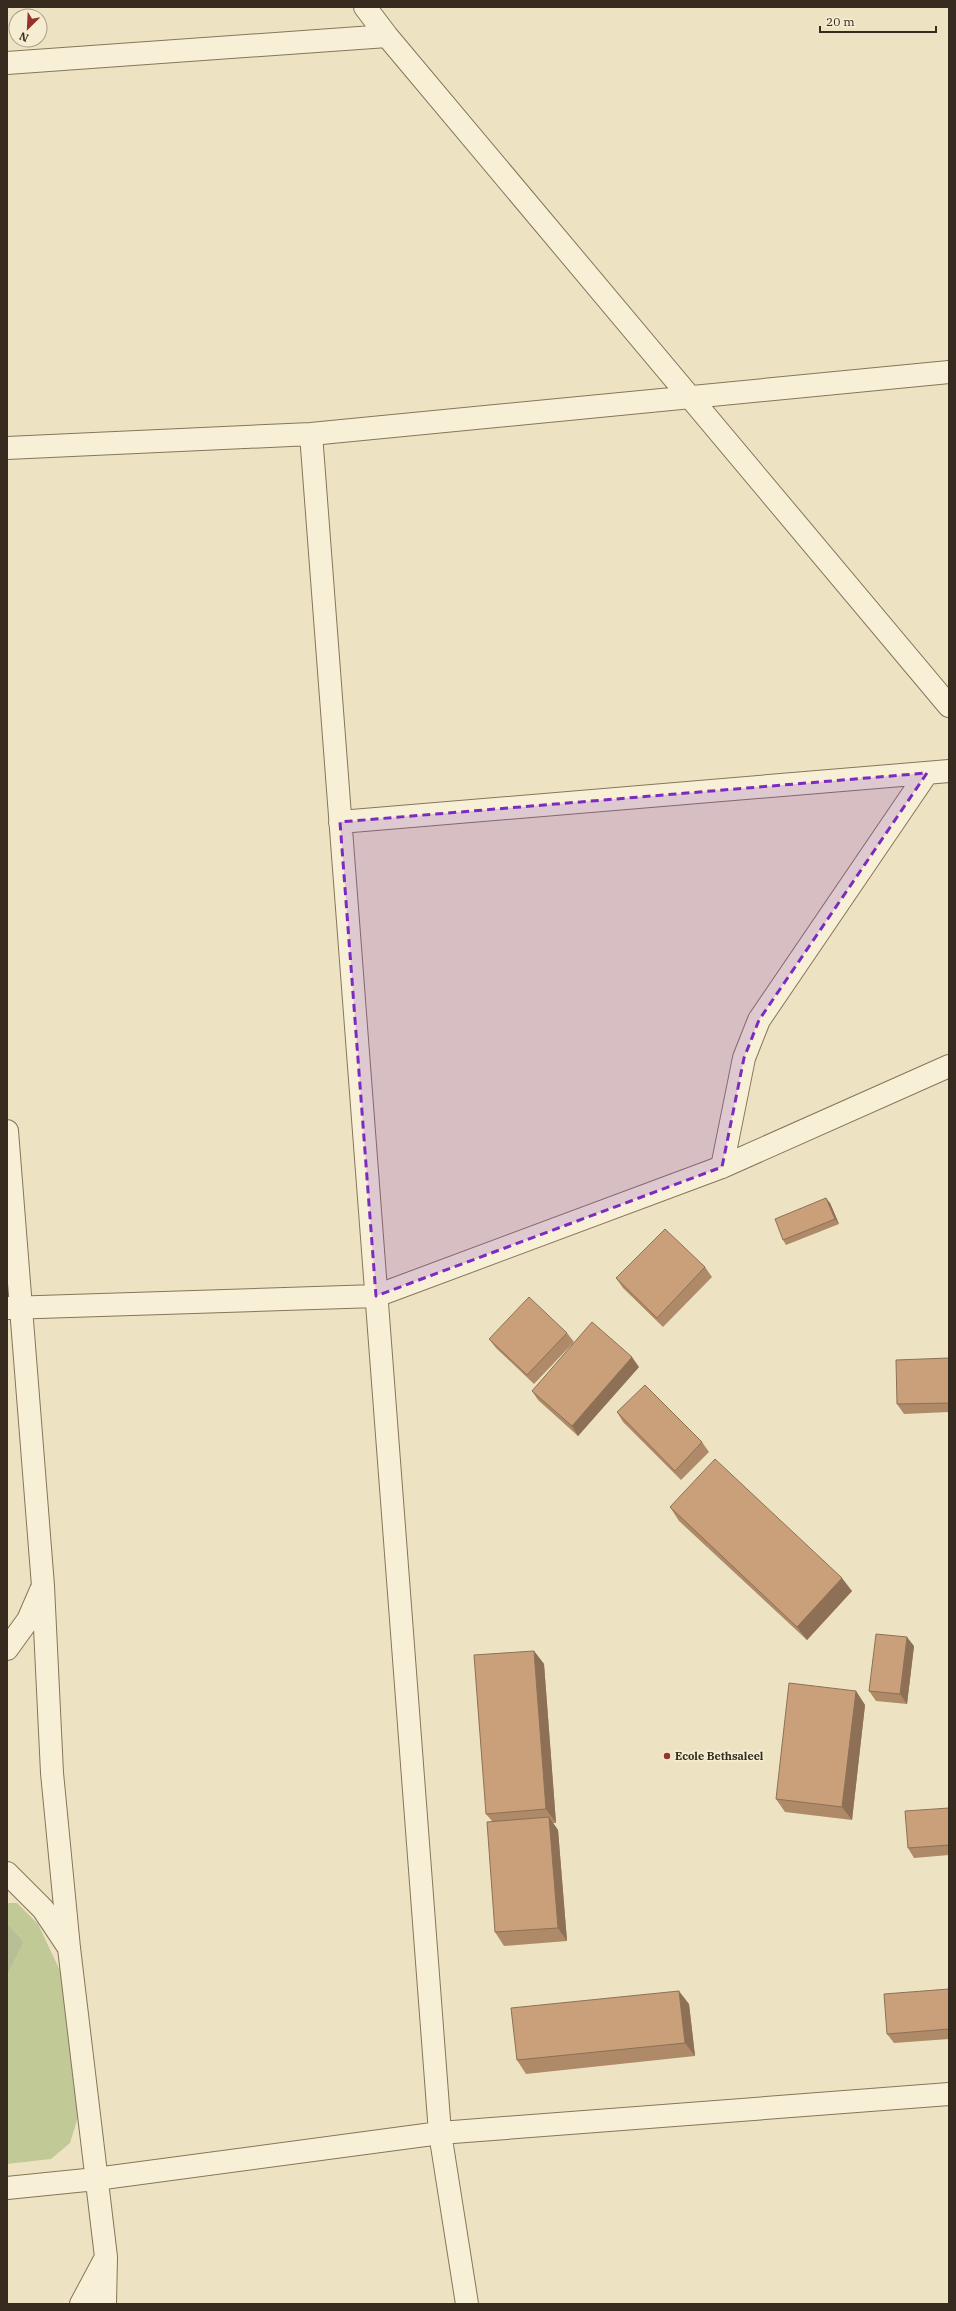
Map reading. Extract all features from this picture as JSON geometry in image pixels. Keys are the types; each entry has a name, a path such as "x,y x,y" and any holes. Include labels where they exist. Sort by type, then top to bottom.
{"street":[{"path":"364,7 688,397 949,706"},
{"path":"7,63 387,36"},
{"path":"7,448 311,434 949,372"},
{"path":"311,434 440,2133 467,2304"},
{"path":"340,822 949,771"},
{"path":"722,1166 744,1058 759,1020 927,773"},
{"path":"15,1308 376,1296 722,1166 949,1066"},
{"path":"7,1132 15,1308 43,1586 52,1773 68,1948 87,2089 106,2257 105,2304"},
{"path":"7,1649 28,1620 43,1586"},
{"path":"7,1872 43,1909 68,1948"},
{"path":"7,2188 96,2179 440,2133 949,2094"},
{"path":"81,2304 106,2257"}],"highlighted area":[{"path":"927,773 759,1020 744,1058 722,1167 376,1296 340,822"}],"green space":[{"path":"7,1903 17,1903 38,1924 63,1977 78,2117 70,2143 51,2159 7,2164 7,1976 24,1942 7,1923"},
{"path":"7,1923 24,1942 7,1976"}],"building":[{"path":"826,1198 835,1219 783,1240 775,1219"},
{"path":"665,1229 705,1267 657,1318 616,1278"},
{"path":"529,1297 567,1333 527,1375 489,1339"},
{"path":"592,1322 632,1357 572,1426 532,1391"},
{"path":"949,1358 949,1403 897,1404 896,1360"},
{"path":"645,1385 702,1442 675,1471 617,1412"},
{"path":"715,1459 842,1578 797,1627 670,1507"},
{"path":"876,1634 907,1637 900,1694 869,1691"},
{"path":"534,1651 546,1809 486,1814 474,1655"},
{"path":"789,1683 856,1691 842,1807 776,1799"},
{"path":"949,1808 949,1845 908,1848 905,1811"},
{"path":"549,1817 558,1928 495,1932 487,1822"},
{"path":"949,1989 949,2029 887,2034 884,1994"},
{"path":"679,1991 685,2043 517,2060 511,2008"}],"place":[{"name":"Ecole Bethsaleel","path":"667,1756"}]}
